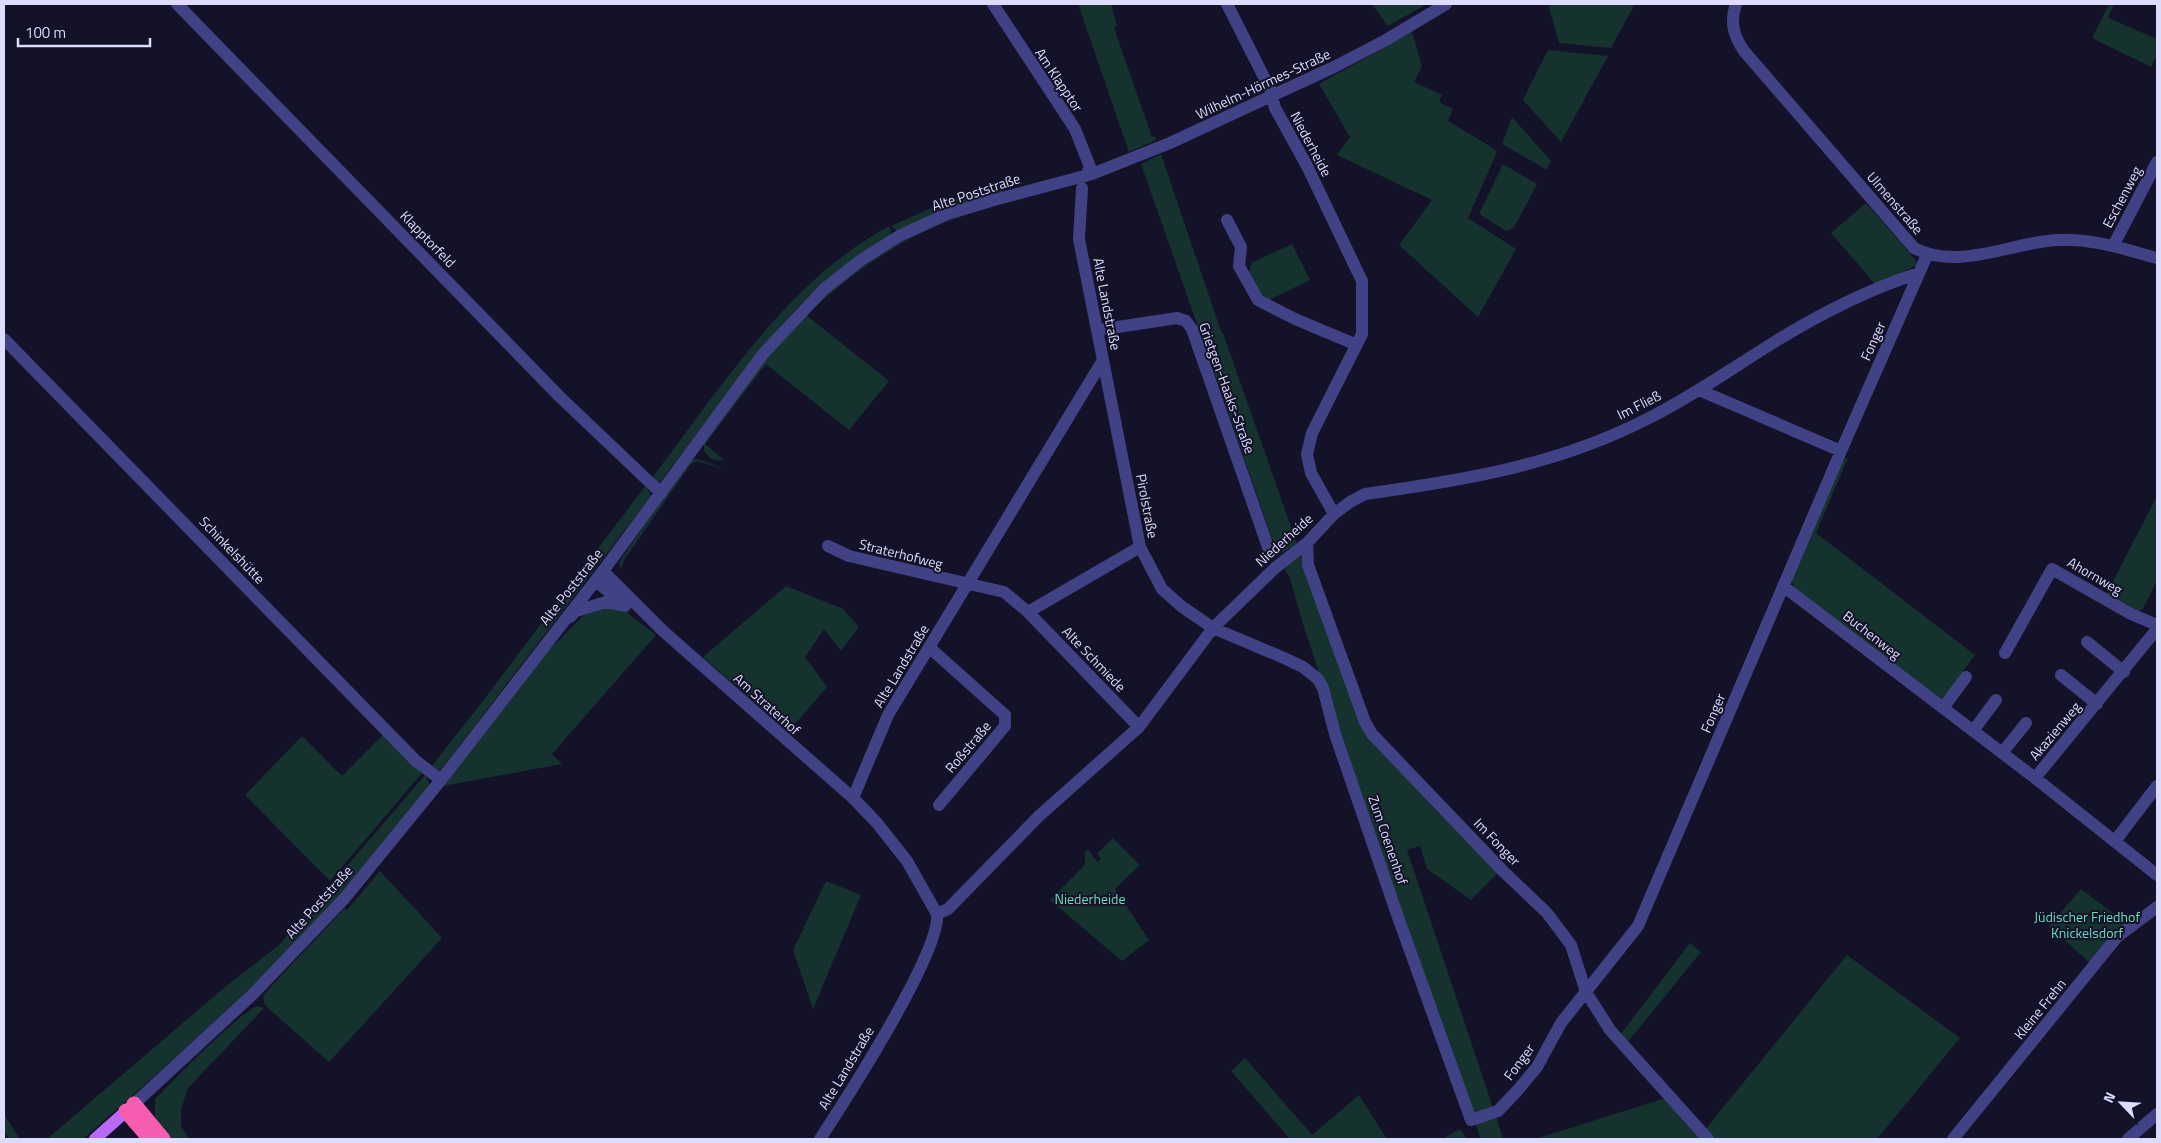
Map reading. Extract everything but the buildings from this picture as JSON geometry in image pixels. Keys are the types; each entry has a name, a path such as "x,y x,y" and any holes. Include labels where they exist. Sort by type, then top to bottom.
{"highway":[{"path":"130,1108 150,1139"},
{"path":"130,1108 163,1139"}],"main road":[{"path":"95,1139 130,1108"}],"street":[{"name":"Klapptorfeld","path":"177,4 560,396 661,493"},
{"name":"Am Klapptor","path":"992,4 1074,129 1090,167 1084,182"},
{"name":"Niederheide","path":"937,914 948,909 1039,816 1139,727 1213,628 1274,568 1307,543 1334,514 1310,473 1307,454 1312,433 1362,334 1362,281 1307,166 1275,108 1270,89 1227,4"},
{"name":"Wilhelm-Hörmes-Straße","path":"1084,182 1272,97 1369,50 1446,4"},
{"name":"Ulmenstraße","path":"1736,4 1732,16 1733,29 1744,51 1914,248 1927,255"},
{"name":"Eschenweg","path":"2113,246 2157,162"},
{"name":"Alte Poststraße","path":"130,1108 273,975 344,899 441,780 599,576 763,354 824,289 861,260 899,236 947,214 994,200 1084,182"},
{"name":"Alte Landstraße","path":"852,798 888,716 1103,360 1079,239 1084,182"},
{"path":"1228,220 1241,247 1239,266 1258,300 1295,319 1357,345"},
{"path":"1919,273 1927,255 1961,257 2055,240 2091,240 2157,258"},
{"name":"Im Fließ","path":"1334,514 1350,502 1366,494 1476,476 1539,462 1576,451 1650,418 1777,341 1829,312 1919,273"},
{"name":"Fonger","path":"1471,1120 1498,1111 1517,1091 1537,1066 1561,1023 1638,926 1840,451 1919,273"},
{"name":"Grietgen-Haaks-Straße","path":"1098,330 1177,318 1186,320 1192,328 1268,550"},
{"name":"Schinkelshütte","path":"4,339 416,761 441,780"},
{"name":"Pirolstraße","path":"1103,360 1140,547 1162,588 1181,606 1213,628"},
{"path":"1699,390 1840,451"},
{"name":"Im Fonger","path":"1307,543 1308,565 1365,722 1372,734 1556,924 1571,945 1586,992 1610,1030 1708,1139"},
{"name":"Straterhofweg","path":"828,546 849,556 954,582 969,583"},
{"path":"1028,612 1140,547"},
{"name":"Ahornweg","path":"2005,653 2052,569 2131,614 2157,625"},
{"name":"Am Straterhof","path":"599,576 625,606 663,631"},
{"name":"Am Straterhof","path":"599,576 852,798"},
{"name":"Alte Schmiede","path":"969,583 1004,592 1028,612 1139,727"},
{"name":"Buchenweg","path":"1783,586 1973,730 2157,875"},
{"name":"Am Straterhof","path":"552,637 576,611 606,602 625,606"},
{"name":"Zum Coenenhof","path":"1213,628 1302,666 1318,678 1323,688 1335,734 1393,902 1471,1120"},
{"name":"Akazienweg","path":"2035,778 2124,672 2157,629"},
{"path":"2087,642 2124,672"},
{"name":"Roßstraße","path":"930,648 1005,715 1005,726 940,805"},
{"name":"Akazienweg","path":"2061,674 2097,704"},
{"path":"1943,708 1966,677"},
{"path":"1973,730 1996,700"},
{"path":"2002,753 2026,722"},
{"path":"2115,841 2157,786"},
{"path":"852,798 877,823 903,856 937,914"},
{"name":"Kleine Frehn","path":"1953,1139 2117,937 2157,907"},
{"name":"Alte Landstraße","path":"826,1136 918,972 931,944 938,921 937,914"},
{"path":"2128,1139 2157,1114"}],"green space":[{"path":"1078,4 1111,4 1117,26 1114,28 1152,137 1155,136 1156,140 1129,152"},
{"path":"1372,4 1427,4 1388,26"},
{"path":"1548,4 1635,4 1611,48 1559,43"},
{"path":"2109,4 2114,4 2108,18 2157,39 2157,54 2151,67 2092,38"},
{"path":"1412,32 1422,66 1414,82 1442,95 1439,102 1453,109 1448,121 1497,152 1468,218 1516,249 1478,317 1399,245 1432,200 1337,155 1350,137 1319,84"},
{"path":"1548,50 1608,56 1561,142 1523,100"},
{"path":"1512,117 1551,161 1547,170 1502,144"},
{"path":"1161,154 1222,334 1297,544 1278,555 1141,164"},
{"path":"1503,164 1537,184 1514,228 1506,231 1479,214"},
{"path":"1002,188 1003,192 897,231 891,226 956,197"},
{"path":"1053,190 961,217 915,236 866,266 806,315 889,381 849,430 766,364 705,444 725,461 711,459 704,451 704,444 772,351 812,308 857,270 881,254 933,226 995,204"},
{"path":"1866,203 1917,262 1917,265 1876,285 1831,233"},
{"path":"890,226 891,235 848,263 807,298 789,317 764,346 659,483 651,479 730,374 788,306 820,275 854,248"},
{"path":"1292,244 1310,280 1269,300 1259,296 1249,274 1251,263"},
{"path":"1848,458 1816,533 1975,655 1963,671 1966,674 1940,701 1794,589 1791,578 1842,460"},
{"path":"695,459 727,470 697,461 690,465 624,560 621,571 619,562 688,463"},
{"path":"646,485 651,496 440,771 431,767 482,702"},
{"path":"2157,496 2157,581 2143,609 2138,611 2107,593"},
{"path":"1300,556 1361,722 1500,871 1471,900 1427,869 1420,846 1407,850 1493,1108 1475,1115 1379,853 1303,624 1290,578 1284,569"},
{"path":"786,586 843,609 859,627 841,651 824,629 805,657 827,687 788,732 703,657"},
{"path":"604,606 625,611 656,635 552,754 562,764 443,786 544,655 584,615"},
{"path":"384,734 422,773 330,881 245,795 302,736 342,776"},
{"path":"425,775 430,785 397,827 328,908 267,972 189,1045 83,1139 47,1139 225,987 279,945"},
{"name":"Niederheide","path":"1113,838 1140,865 1115,889 1149,940 1122,961 1050,900 1085,865 1085,852 1088,849 1097,862 1101,859 1097,854"},
{"path":"380,871 442,938 329,1062 268,1008 264,1003 263,995 345,908 347,910"},
{"path":"826,881 861,895 813,1009 793,950"},
{"name":"Jüdischer Friedhof Knickelsdorf","path":"2081,889 2126,923 2090,963 2049,926"},
{"path":"1690,943 1701,952 1627,1043 1620,1035"},
{"path":"1847,955 1960,1038 1877,1139 1712,1139 1704,1131"},
{"path":"258,1006 264,1008 188,1088 181,1109 181,1126 189,1139 170,1139 155,1120 155,1099 190,1063 237,1020"},
{"path":"1245,1058 1312,1135 1359,1095 1387,1139 1290,1139 1231,1071"},
{"path":"1666,1098 1702,1139 1535,1139"},
{"path":"4,1114 20,1139 9,1139 4,1131"},
{"path":"1496,1116 1503,1139 1481,1139 1475,1123"},
{"path":"1460,1129 1467,1139 1442,1139"}]}
